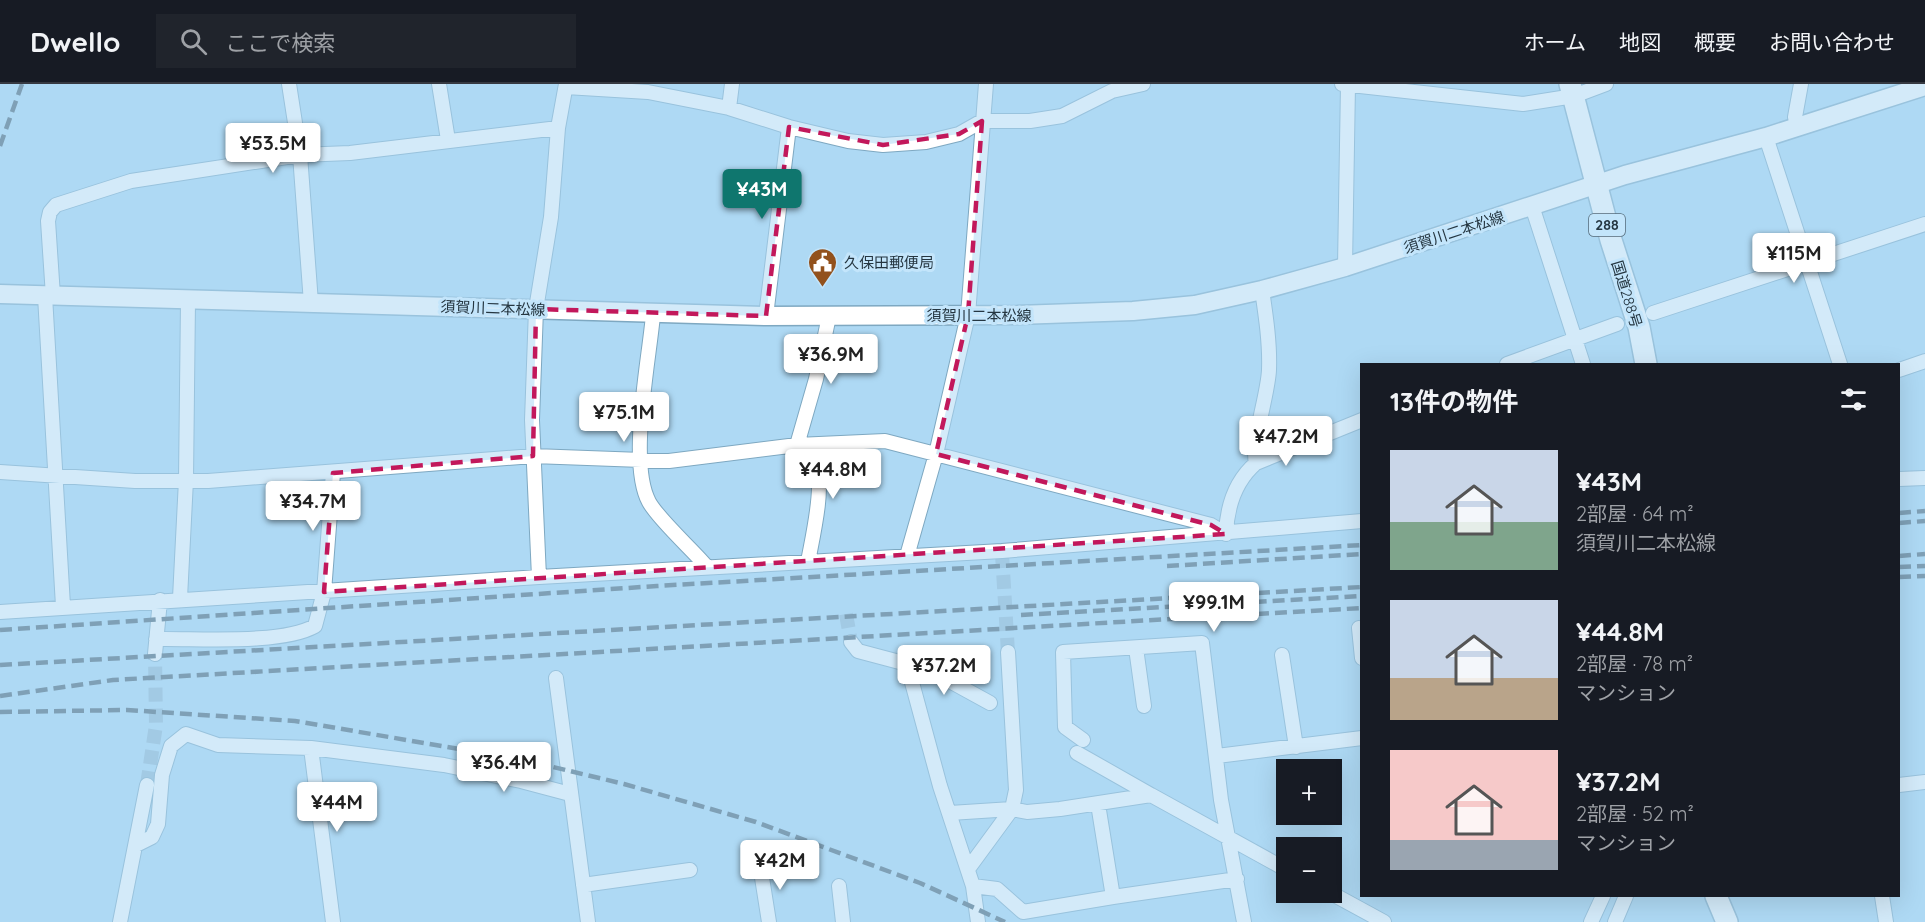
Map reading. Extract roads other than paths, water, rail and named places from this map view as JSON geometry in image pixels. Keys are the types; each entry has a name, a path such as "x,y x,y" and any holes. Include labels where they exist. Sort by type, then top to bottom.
{"highway":[{"name":"国道288号","path":"1572,90 1611,240 1639,327 1646,363"},
{"path":"1716,897 1727,922"}],"main road":[{"name":"須賀川二本松線","path":"0,294 536,309 653,315 968,315 1133,311 1194,305 1262,290 1345,267 1598,185 1797,127 1925,86"}],"street":[{"path":"289,84 300,155 311,303"},
{"path":"439,84 448,140"},
{"path":"729,108 732,84"},
{"path":"907,555 936,454 968,315 986,84"},
{"path":"539,577 533,456 536,309 550,217 558,128 566,85 648,92 729,108 789,127 848,141 883,145 926,142 959,134 982,121 1030,121 1062,116 1112,91 1143,84"},
{"path":"1345,267 1346,84 1523,104 1572,90 1606,84"},
{"path":"1797,127 1795,117 1802,84"},
{"path":"766,316 789,127"},
{"path":"63,606 54,476 49,296 48,221 50,212 56,205 131,181 300,155 350,153 558,128"},
{"path":"1766,136 1840,363"},
{"path":"1532,206 1583,363"},
{"path":"1653,313 1925,224"},
{"path":"1256,463 1253,452 1263,417 1269,370 1262,290"},
{"path":"180,598 186,480 188,300"},
{"path":"653,315 640,460 642,486 650,505 707,567"},
{"path":"808,562 817,514 818,478 815,469 797,457 797,445 816,379 829,316"},
{"path":"1510,363 1617,324"},
{"path":"1900,370 1925,362"},
{"path":"1226,534 1226,512 1237,486 1246,472 1256,463 1360,421"},
{"path":"0,472 135,481 186,480 333,473 533,456 669,461 797,445 885,441 1211,525 1226,534"},
{"path":"160,600 155,646 296,634 315,626 324,592 333,473"},
{"path":"1900,480 1925,478"},
{"path":"0,612 180,598 324,592 907,555 1002,553 1360,521"},
{"path":"1359,628 1360,638"},
{"path":"851,642 858,651 928,669 990,703"},
{"path":"1083,740 1065,727 1063,652 1202,643 1228,838 1244,922"},
{"path":"1136,648 1144,706"},
{"path":"968,869 1012,809 1016,782 1008,652"},
{"path":"1282,655 1296,747"},
{"path":"907,664 940,786 973,886 978,922"},
{"path":"556,678 588,922"},
{"path":"136,845 152,837 158,825 157,808 165,765 171,746 186,734 218,744 310,748 444,765 570,794"},
{"path":"1217,756 1360,738"},
{"path":"310,748 333,922"},
{"path":"1077,753 1276,864"},
{"path":"1900,785 1925,782"},
{"path":"120,922 147,785"},
{"path":"950,813 1012,809 1038,811 1151,795"},
{"path":"1098,804 1113,897"},
{"path":"760,865 769,922"},
{"path":"583,885 690,870"},
{"path":"973,886 997,889 1023,912 1237,879"},
{"path":"839,886 843,922"},
{"path":"1591,922 1603,897"},
{"path":"1615,922 1626,897"},
{"path":"1882,897 1886,922"},
{"path":"1342,899 1384,922"}],"tunnel":[{"path":"1002,554 1008,652"},
{"path":"846,614 851,642"},
{"path":"147,785 156,725 155,654"}],"railway":[{"path":"0,146 22,84"},
{"path":"1900,513 1925,511"},
{"path":"1900,523 1925,521"},
{"path":"0,630 657,586 1360,545"},
{"path":"1167,566 1360,554"},
{"path":"1900,556 1925,554"},
{"path":"1900,567 1925,566"},
{"path":"1900,577 1925,576"},
{"path":"0,665 1360,587"},
{"path":"1021,615 1360,596"},
{"path":"0,696 113,680 1360,608"},
{"path":"0,712 127,710 295,721 524,760 624,784 756,822 920,883 1005,922"}],"place":[{"name":"久保田郵便局","path":"823,288"}]}
